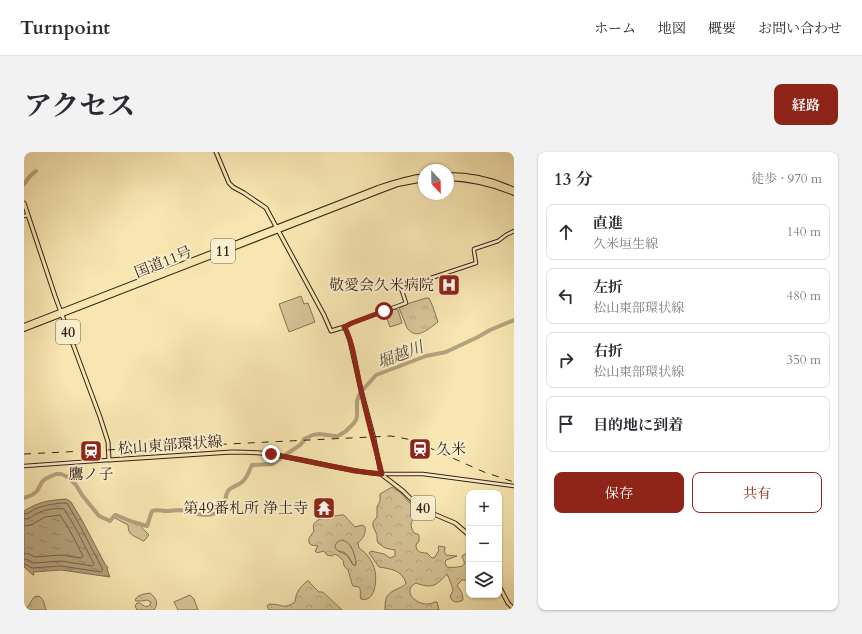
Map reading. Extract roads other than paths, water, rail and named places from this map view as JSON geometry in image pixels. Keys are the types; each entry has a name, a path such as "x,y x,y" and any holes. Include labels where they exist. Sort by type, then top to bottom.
{"highway":[{"path":"454,175 482,179 501,184 514,190"},
{"name":"国道11号","path":"24,326 61,313 390,184 413,177 418,177"},
{"path":"454,178 482,182 514,193"},
{"name":"国道11号","path":"24,329 61,313"}],"main road":[{"path":"216,152 228,183 266,208 324,315 330,331 406,303 401,288 476,263 474,249 498,241 514,231"},
{"name":"松山東部環状線","path":"24,203 26,215 100,416 107,439 109,460 232,452 259,452 355,471 382,474"},
{"path":"344,327 350,341 382,474 422,474 514,486"},
{"path":"24,466 109,460"},
{"name":"40","path":"382,474 415,503 429,512 455,523 466,532"},
{"path":"502,592 508,603 514,609"}],"water":[{"path":"66,499 71,502 83,522 108,568 110,577 61,570 33,572 33,575 24,567 24,511 34,505 44,502"}],"waterway":[{"path":"24,184 36,171"},
{"name":"堀越川","path":"24,498 37,491 45,479 56,474 61,474 68,477 76,485 99,516 110,521 116,515 147,526 152,511 154,510 179,510 210,515 220,510 224,506 228,491 245,479 252,465 272,464 300,445 304,439 313,435 320,434 338,436 346,431 356,420 357,401 360,393 376,375 426,356 446,352 514,320"}],"railway":[{"path":"24,454 391,436 412,440 484,472 514,482"}],"place":[{"name":"敬愛会久米病院","path":"449,285"},
{"name":"久米","path":"420,449"},
{"name":"鷹ノ子","path":"91,451"},
{"name":"第49番札所 浄土寺","path":"324,508"}]}
